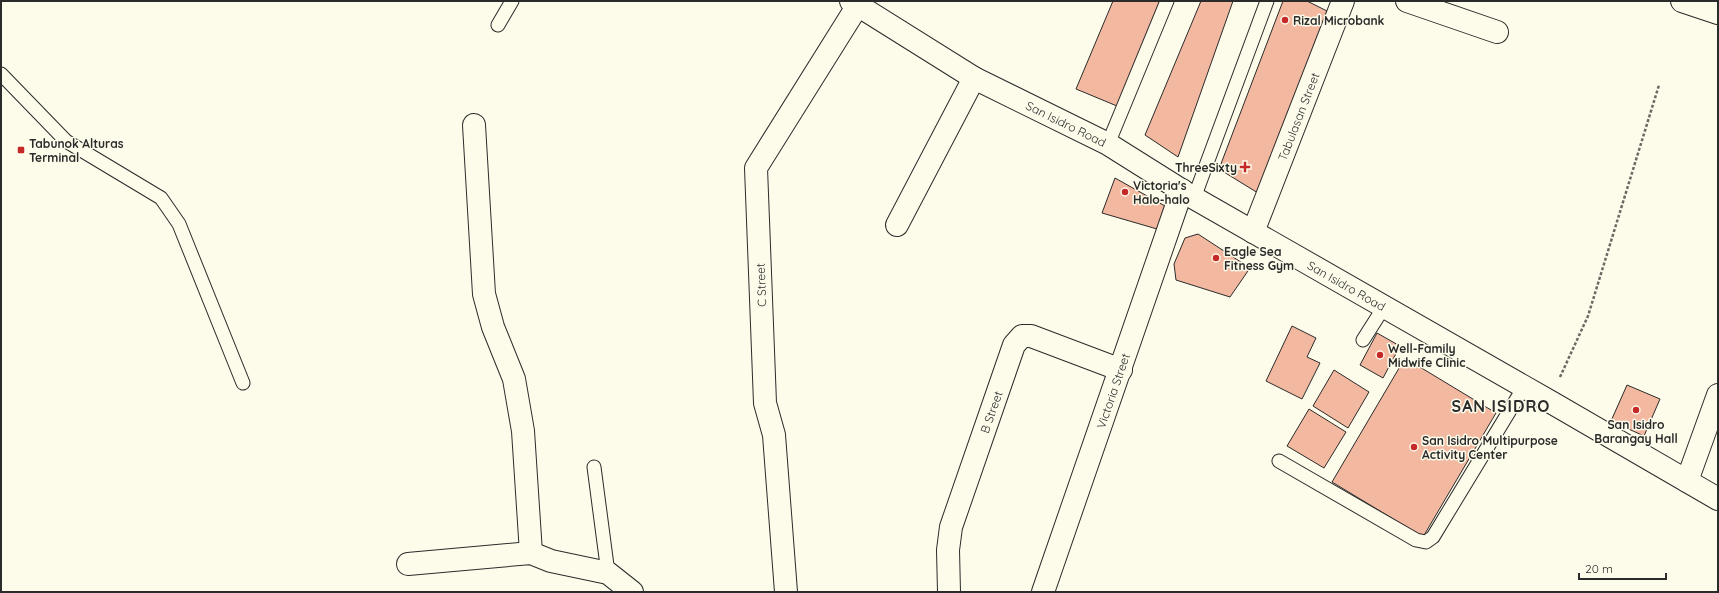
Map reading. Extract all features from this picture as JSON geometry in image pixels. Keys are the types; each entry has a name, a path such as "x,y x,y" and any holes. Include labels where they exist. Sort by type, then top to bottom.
{"street":[{"name":"Tabulasan Street","path":"1253,232 1343,1"},
{"path":"1407,1 1497,32"},
{"path":"1682,1 1718,13"},
{"name":"San Isidro Road","path":"854,3 974,78 1108,144 1188,194 1253,232 1524,386 1718,499"},
{"name":"C Street","path":"786,592 774,435 765,403 756,168 854,3"},
{"path":"897,225 974,78"},
{"path":"474,125 484,294 493,327 514,379 523,431 531,553"},
{"name":"Victoria Street","path":"1043,592 1121,370 1188,194"},
{"name":"B Street","path":"949,592 948,550 951,527 1014,345 1022,336 1031,336 1121,370"},
{"path":"1687,481 1718,395"},
{"path":"408,564 531,553 551,561 608,573 632,592"}],"lane":[{"path":"498,25 512,1"},
{"path":"1108,144 1167,1"},
{"path":"1188,194 1267,1"},
{"path":"1,74 66,141 161,198 179,224 243,383"},
{"path":"1363,340 1384,307"},
{"path":"1279,461 1416,540 1426,542 1433,537 1524,386"},
{"path":"594,467 608,573"}],"path":[{"path":"1559,378 1588,316 1659,85"}],"building":[{"path":"1113,1 1161,1 1117,106 1076,89"},
{"path":"1201,1 1233,1 1178,157 1145,135"},
{"path":"1283,1 1307,1 1327,11 1258,193 1219,169"},
{"name":"Victoria's Halo-halo","path":"1115,178 1165,206 1157,229 1102,213"},
{"path":"1198,234 1250,268 1230,297 1176,280 1174,264 1185,238"},
{"path":"1292,326 1316,338 1307,357 1320,363 1302,399 1266,381"},
{"name":"Well-Family Midwife Clinic","path":"1377,333 1400,346 1383,378 1360,365"},
{"name":"San Isidro Multipurpose Activity Center","path":"1405,358 1496,413 1423,537 1332,482"},
{"path":"1334,370 1369,392 1348,428 1313,406"},
{"name":"San Isidro Barangay Hall","path":"1627,385 1660,399 1644,436 1611,421"},
{"path":"1309,409 1346,432 1324,468 1287,446"}],"place":[{"name":"Rizal Microbank","path":"1285,20"},
{"name":"Tabunok Alturas Terminal","path":"21,150"},
{"name":"ThreeSixty","path":"1245,167"},
{"name":"Victoria's Halo-halo","path":"1125,192"},
{"name":"Eagle Sea Fitness Gym","path":"1216,258"},
{"name":"Well-Family Midwife Clinic","path":"1380,355"},
{"name":"San Isidro Barangay Hall","path":"1636,410"},
{"name":"San Isidro Multipurpose Activity Center","path":"1414,447"}],"district":[{"name":"SAN ISIDRO","path":"1501,406"}]}
